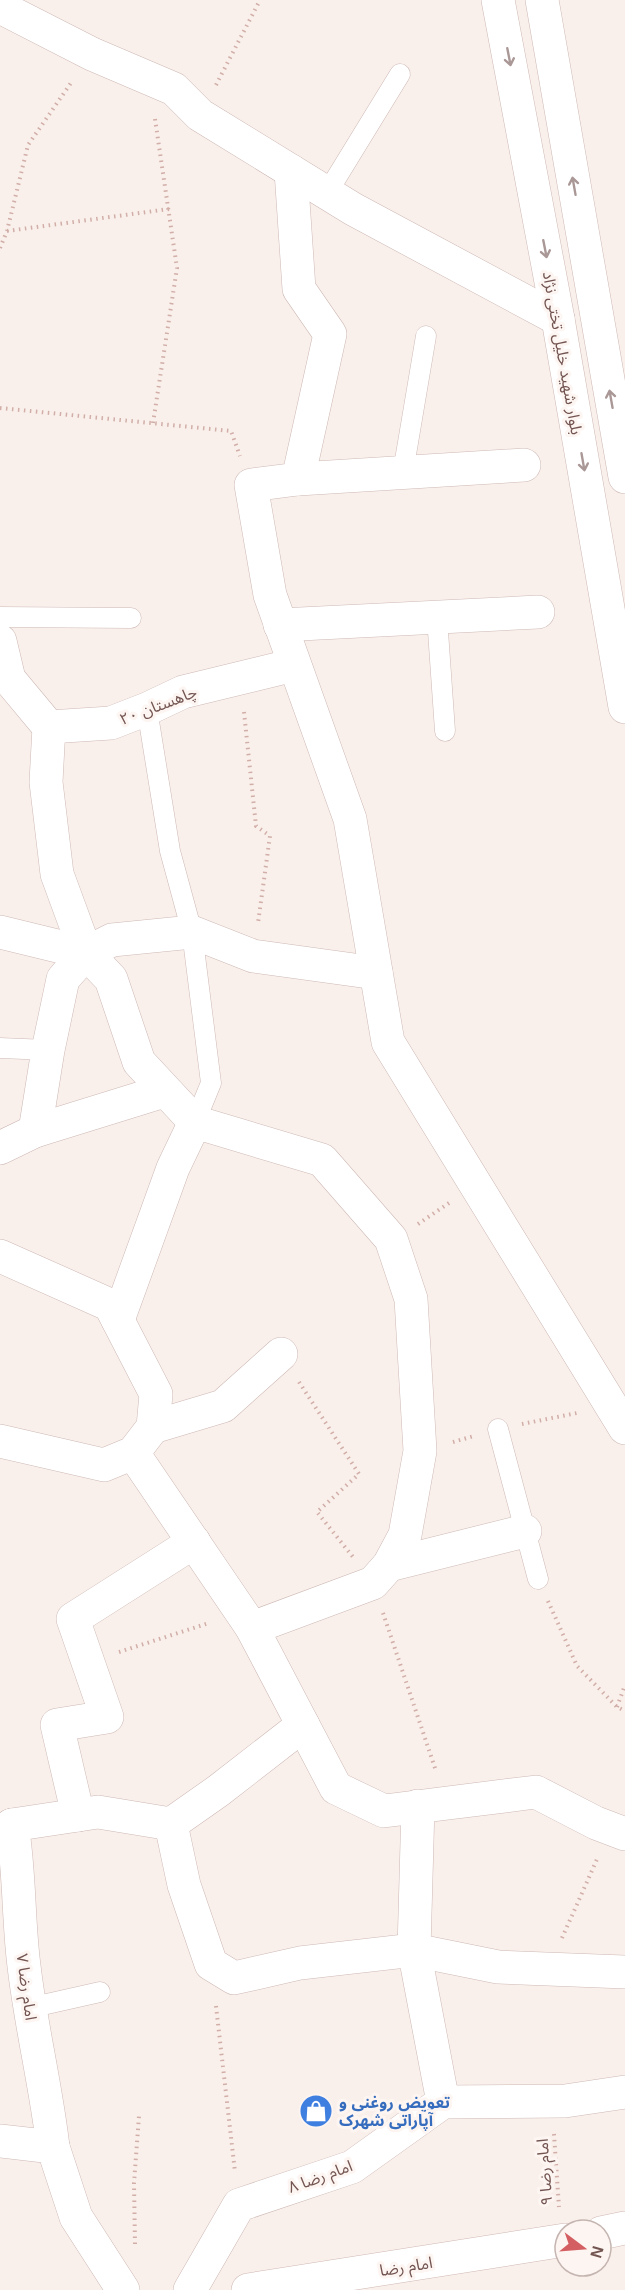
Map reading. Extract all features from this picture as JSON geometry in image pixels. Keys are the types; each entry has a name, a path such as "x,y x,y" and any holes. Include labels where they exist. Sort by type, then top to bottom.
{"street":[{"name":"بلوار شهید خلیل تختی نژاد","path":"498,0 558,319 625,707"},
{"path":"542,0 625,477"},
{"path":"0,7 92,54 174,89 200,115 327,193 558,319"},
{"path":"291,171 299,290 330,334 298,479"},
{"path":"524,465 298,479 251,485 270,595 350,819 388,1042 625,1428"},
{"path":"280,625 538,612"},
{"path":"1,651 9,678 49,727 46,782 57,874 86,953 111,980 139,1062 195,1122 322,1160 392,1239 411,1299 420,1451 405,1535 389,1565 373,1583 247,1620"},
{"name":"چاهستان ۲۰","path":"49,727 111,723 183,692 294,665"},
{"path":"0,932 86,953"},
{"path":"35,1131 48,1050 63,979 86,953 112,940 192,932 253,956 376,973"},
{"path":"0,1148 35,1131 164,1091"},
{"path":"118,1320 173,1168 195,1122"},
{"path":"0,1256 110,1305 156,1394 153,1426 133,1453 104,1465 0,1440"},
{"path":"153,1426 223,1406 281,1354"},
{"path":"133,1453 247,1620 336,1788 384,1811 536,1792 618,1832"},
{"path":"389,1565 525,1531"},
{"path":"78,1815 57,1725 107,1718 73,1618 194,1542"},
{"path":"6,1828 99,1812 171,1824 218,1791 303,1725"},
{"path":"418,1806 414,1950 443,2102 552,2101 625,2092"},
{"path":"171,1824 184,1885 211,1964 234,1978 300,1963 414,1950 498,1967 625,1972"},
{"name":"امام رضا ۷","path":"6,1828 15,1845 20,1932 29,2008 48,2105 53,2147 76,2217 123,2290"},
{"name":"امام رضا ۸","path":"239,2205 352,2167 443,2102"},
{"path":"0,2141 53,2147"},
{"path":"190,2290 239,2205"},
{"name":"امام رضا","path":"248,2290 553,2243"}],"lane":[{"path":"327,193 400,74"},
{"path":"403,472 426,336"},
{"path":"0,617 131,618"},
{"path":"437,617 445,731"},
{"path":"147,709 170,851 192,932 211,1083 195,1122"},
{"path":"0,1048 48,1050"},
{"path":"498,1429 538,1579"},
{"path":"29,2008 100,1992"}],"path":[{"path":"200,115 260,0"},
{"path":"0,248 7,231 28,145 92,54"},
{"path":"149,79 177,268 153,423"},
{"path":"7,231 168,209"},
{"path":"0,408 231,431 251,485"},
{"path":"241,678 256,826 270,836 253,956"},
{"path":"392,1239 428,1218 475,1183"},
{"path":"538,1579 577,1666 617,1707 625,1711"},
{"path":"87,1663 247,1620"},
{"path":"617,1707 625,1685"},
{"path":"548,1969 618,1832"},
{"path":"211,1964 239,2205"},
{"name":"امام رضا ۹","path":"552,2101 561,2218"},
{"path":"135,2254 134,2183 139,2115"}],"place":[{"name":"تعویض روغنی و آپاراتی شهرک","path":"316,2111"}]}
